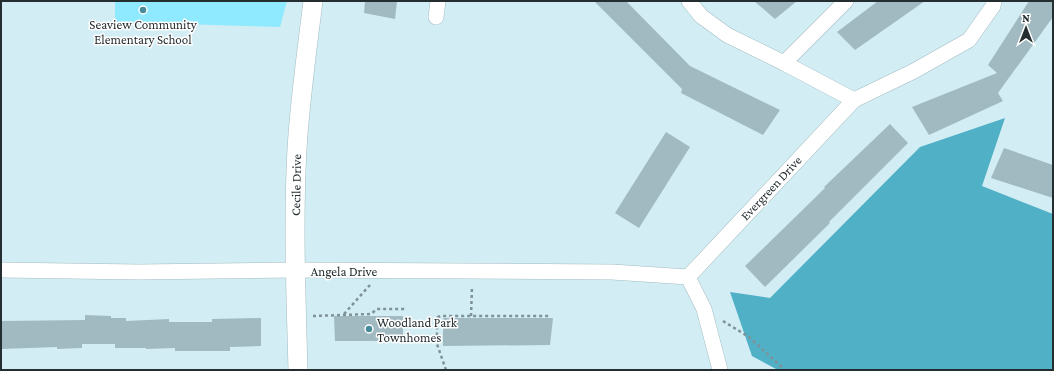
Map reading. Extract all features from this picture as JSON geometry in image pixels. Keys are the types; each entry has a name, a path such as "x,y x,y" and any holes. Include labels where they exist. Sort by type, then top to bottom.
{"street":[{"name":"Cecile Drive","path":"298,370 295,270 297,150 301,100 314,1"},
{"path":"436,17 438,1"},
{"path":"689,1 701,16 727,35 854,100"},
{"path":"784,63 846,1"},
{"name":"Evergreen Drive","path":"688,277 854,100 914,71 969,40 993,6 994,1"},
{"name":"Angela Drive","path":"1,270 139,272 295,270 612,272 688,277"},
{"path":"688,277 704,309 720,370"}],"path":[{"path":"344,315 371,284"},
{"path":"472,285 472,316"},
{"path":"313,316 371,314 377,309 405,309"},
{"path":"704,309 749,337 785,370"},
{"path":"446,370 437,344 436,334 438,317 550,316"}],"shaded area":[{"name":"Seaview Community Elementary School","path":"115,1 287,1 280,27 115,22"},
{"path":"1005,118 982,186 1053,214 1053,370 778,370 752,356 730,292 770,298 920,147"}],"building":[{"path":"365,1 397,1 395,19 364,13"},
{"path":"594,1 626,1 690,66 780,110 763,135 681,93 682,89"},
{"path":"754,1 797,1 775,19"},
{"path":"878,1 925,1 855,50 837,32"},
{"path":"1029,1 1053,1 1053,17 998,93 1003,101 929,135 912,107 997,73 988,65"},
{"path":"890,124 908,143 765,287 745,266"},
{"path":"666,132 690,147 639,228 615,213"},
{"path":"1004,148 1053,165 1053,198 991,178"},
{"path":"85,315 126,318 126,321 169,319 169,322 212,322 212,319 261,318 261,346 230,347 230,351 175,351 175,348 115,348 115,344 82,344 82,348 57,349 57,347 1,349 1,321 85,320"},
{"name":"Woodland Park Townhomes","path":"334,316 403,316 403,341 335,341"},
{"path":"443,318 553,318 550,345 443,346"}],"place":[{"name":"Seaview Community Elementary School","path":"143,10"},
{"name":"Woodland Park Townhomes","path":"369,329"}]}
